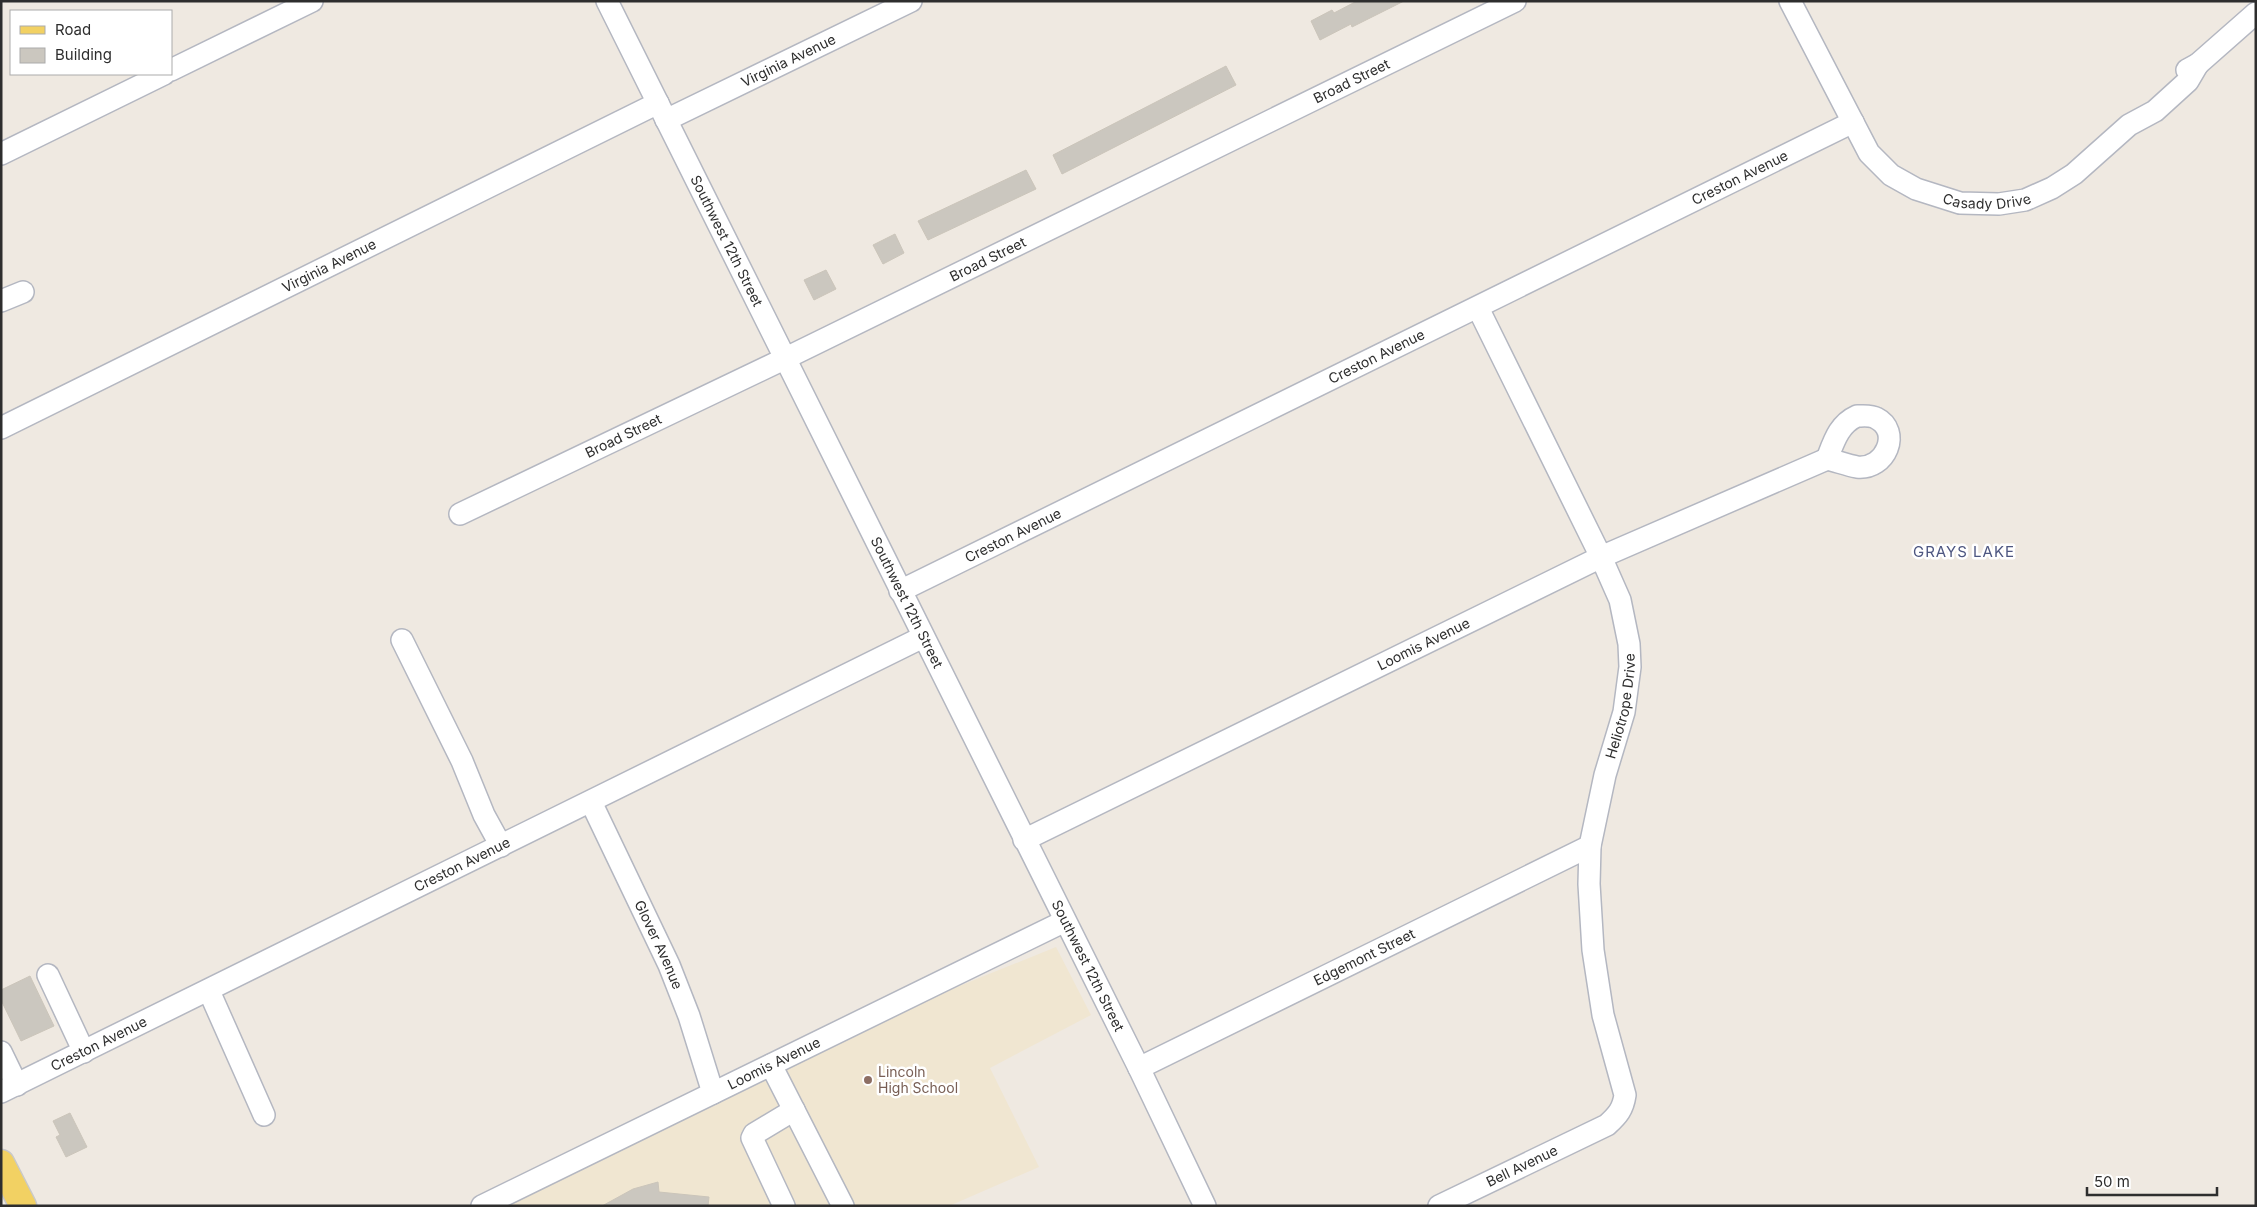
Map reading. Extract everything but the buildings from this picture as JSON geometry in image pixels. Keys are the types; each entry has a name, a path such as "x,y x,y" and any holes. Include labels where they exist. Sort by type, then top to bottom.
{"main road":[{"path":"1,1163 13,1197"}],"street":[{"path":"172,70 312,1"},
{"name":"Southwest 12th Street","path":"607,1 1139,1068 1205,1206"},
{"name":"Virginia Avenue","path":"1,428 662,112 911,1"},
{"name":"Broad Street","path":"460,514 784,359 1515,1"},
{"name":"Casady Drive","path":"1790,1 1869,153 1891,175 1916,189 1943,199 1978,204 2025,200 2052,188 2074,174 2129,125 2144,103 2172,79 2198,64 2256,13"},
{"path":"1,154 162,75"},
{"name":"Creston Avenue","path":"900,591 1853,122"},
{"path":"1,301 23,292"},
{"name":"Heliotrope Drive","path":"1478,308 1601,557 1620,600 1629,644 1630,667 1624,712 1605,774 1590,846 1589,884 1593,950 1604,1015 1626,1094 1619,1114 1606,1125"},
{"name":"Loomis Avenue","path":"1024,840 1601,557 1827,459"},
{"name":"Creston Avenue","path":"9,1089 923,637"},
{"path":"402,640 462,760 484,815 501,846"},
{"name":"Glover Avenue","path":"591,802 669,965 713,1093"},
{"name":"Edgemont Street","path":"1139,1068 1590,846"},
{"name":"Loomis Avenue","path":"482,1206 1065,921"},
{"path":"48,975 84,1052"},
{"path":"209,991 264,1115"},
{"path":"1,1052 9,1089"},
{"path":"771,1065 843,1206"},
{"path":"784,1206 752,1138 754,1134 794,1110"},
{"name":"Bell Avenue","path":"1439,1206 1606,1125"}],"shaded area":[{"name":"Lincoln High School","path":"1056,947 1091,1015 990,1068 1039,1167 949,1206 482,1206 801,1050"}],"place":[{"name":"Lincoln High School","path":"868,1080"}],"district":[{"name":"GRAYS LAKE","path":"1964,552"}]}
